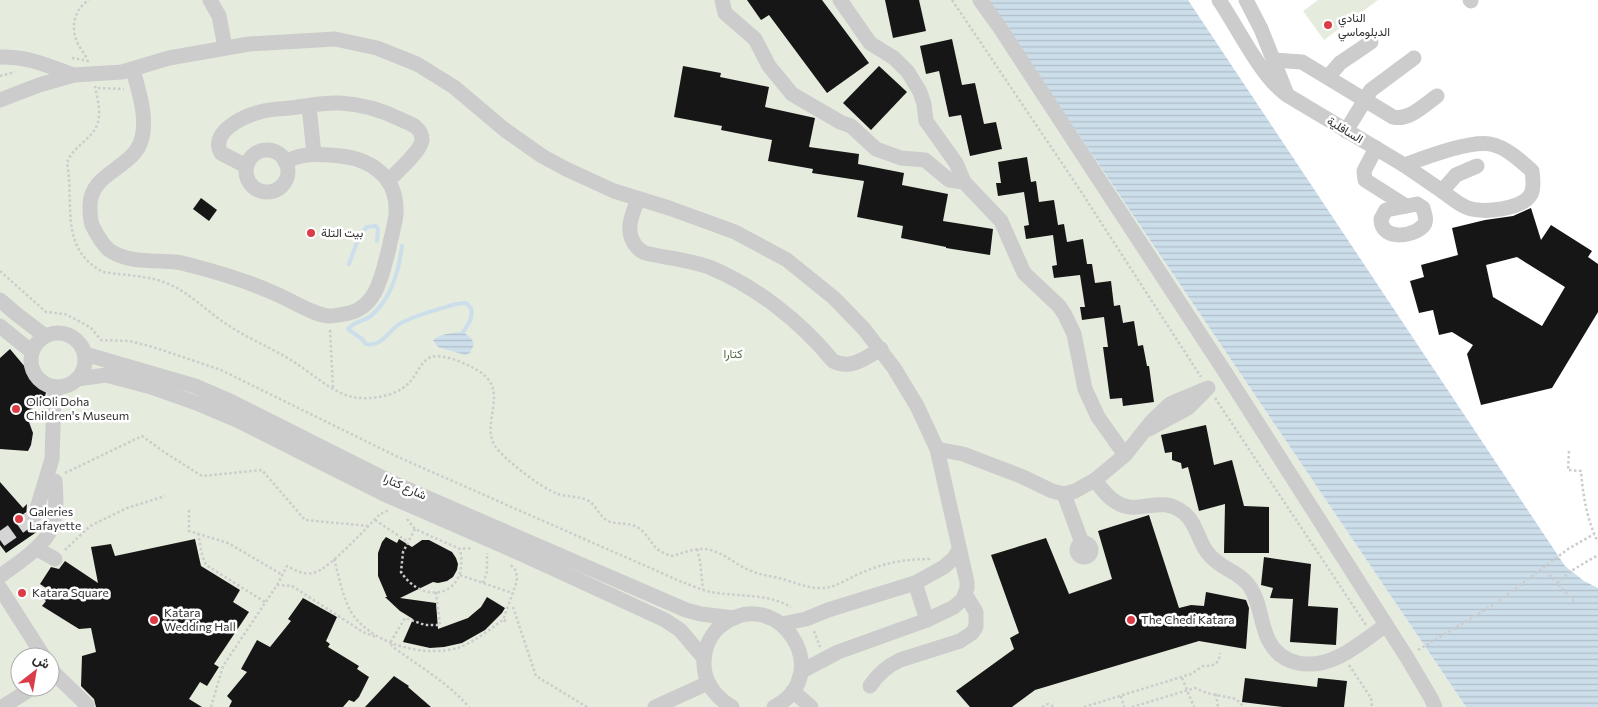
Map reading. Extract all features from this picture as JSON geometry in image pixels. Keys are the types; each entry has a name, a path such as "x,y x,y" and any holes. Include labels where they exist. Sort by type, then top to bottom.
{"street":[{"path":"210,0 219,16 225,47"},
{"path":"722,0 726,13 755,39 769,66 792,94 840,122 851,126 880,151 902,158 925,160 949,180 964,182"},
{"path":"840,0 870,43 901,64 915,82 924,104 926,121 956,163 964,182 1001,221 1024,273 1059,306 1065,315 1074,334 1085,389 1098,417 1126,455"},
{"path":"980,0 1225,372 1386,625 1435,707"},
{"name":"السافلية","path":"1219,0 1264,72 1278,88 1404,165 1466,207 1478,211 1512,208 1531,194 1532,171 1504,148 1489,143 1456,148 1404,165"},
{"path":"1246,0 1255,15 1287,95"},
{"path":"1235,24 1246,23 1255,15"},
{"path":"0,100 39,85 74,75 92,75 133,70 169,58 225,47 335,39 363,44 417,64 448,83 504,130 542,156 590,180 638,199 735,232 773,252 823,287 851,314 881,349 905,384 937,449 957,554 967,582 965,594 954,607 927,620 838,652 802,671 796,685 785,700 774,707"},
{"path":"1328,77 1340,63 1371,42"},
{"path":"0,57 32,59 74,75"},
{"path":"1346,131 1364,99 1377,85 1414,58"},
{"path":"1274,60 1302,62 1399,119 1405,118 1437,96"},
{"path":"133,70 139,93 143,124 139,145 132,157 99,182 90,202 91,223 98,237 110,250 126,257 149,261 177,262 246,281 313,312 329,316 348,314 362,308 374,295 380,283 396,214 394,194 388,181 380,170 354,158 314,154 300,155 285,162"},
{"path":"246,166 221,153 218,141 224,131 246,116 262,111 338,103 356,104 390,114 415,126 420,133 422,138 420,147 388,181"},
{"path":"309,106 314,154"},
{"path":"1376,148 1364,171 1365,180 1406,206"},
{"path":"264,150 276,153 285,162 288,169 287,176 279,188 266,192 250,184 246,166 253,155 264,150"},
{"path":"1442,191 1456,175 1477,166"},
{"path":"638,199 629,227 632,240 640,250 648,254 689,261 707,267 747,286 783,312 838,364 854,364 881,349"},
{"path":"0,300 45,336"},
{"path":"0,326 32,352"},
{"path":"59,333 68,335 82,347 85,364 77,379 68,385 58,387 46,384 37,376 32,364 32,352 37,343 45,336 59,333"},
{"name":"شارع كتارا","path":"82,347 85,354 93,357 195,386 232,402 376,475 686,610 734,618 746,615 759,615 771,618 782,624"},
{"path":"937,449 963,454 1023,477 1052,491 1064,494 1075,491 1096,480 1126,455 1152,421 1170,404 1208,388 1225,372"},
{"name":"شارع كتارا","path":"77,379 108,375 177,395 237,420 384,494 524,554 665,620 680,630 704,658"},
{"path":"35,515 52,459 54,397 58,387"},
{"path":"1096,480 1107,495 1122,506 1134,508 1164,504 1187,514 1202,545 1214,561 1244,580 1250,586 1256,599 1268,640 1278,654 1286,659 1302,664 1327,661 1342,654 1386,625"},
{"path":"0,576 37,549 53,527 56,512 56,481"},
{"path":"1064,494 1082,543"},
{"path":"37,549 55,559"},
{"path":"782,624 806,619 828,610 915,583 944,567 957,554"},
{"path":"915,583 927,620"},
{"path":"0,588 38,647"},
{"path":"870,686 892,664 960,641 972,633 977,619 976,612 965,594"},
{"path":"732,707 720,699 708,683 704,658 707,645 714,634 722,625 734,618"},
{"path":"782,624 793,636 800,652 801,668 796,685"},
{"path":"60,680 87,705"},
{"path":"656,707 708,683"},
{"path":"796,685 811,707"},
{"path":"2,707 20,702"}],"path":[{"path":"89,0 78,11 74,30 77,42 88,60 92,75 98,108 98,122 94,130 70,155 67,163 70,178 72,234 80,252 88,261 103,272 163,281 173,286 241,334 284,355 345,395 358,398 378,398 395,392 409,383 426,361 432,357 442,357 485,375 492,387 495,402 490,430 493,442 499,451 544,488 588,501 594,505 605,519 610,522 630,524 638,528 644,532 658,550 671,556 697,549 707,549 719,553 764,576 825,589 866,570 886,564 957,554"},
{"path":"952,0 1080,190 1208,388 1372,634"},
{"path":"0,271 46,312 65,314 77,320 91,328 101,340 129,342 153,347 222,370 398,457 682,582 711,592 750,595 781,602 794,609 806,619 817,636 822,660"},
{"path":"330,329 333,388"},
{"path":"56,481 56,477 142,436 202,476 262,470 305,520 369,526"},
{"path":"1569,451 1568,470 1581,471 1584,499 1598,542"},
{"path":"55,559 90,526 127,508 165,496"},
{"path":"188,510 189,530 228,543 281,574"},
{"path":"211,707 223,666 287,566 298,572 317,572 334,559 380,514 389,510 396,512"},
{"path":"402,516 415,529 460,548 477,548"},
{"path":"375,520 408,542"},
{"path":"415,529 403,552 401,572 414,586 436,592 444,592 455,584 462,566 460,548"},
{"path":"198,533 206,566 265,602"},
{"path":"1421,649 1496,604 1568,549 1594,534"},
{"path":"697,549 703,589"},
{"path":"482,550 492,555"},
{"path":"483,583 487,572 487,552"},
{"path":"1557,583 1571,571 1598,555"},
{"path":"334,559 351,612 364,627 380,638"},
{"path":"277,584 292,586 363,632 390,643 444,651 461,646 505,621 517,581 516,571 510,564"},
{"path":"1546,571 1574,601"},
{"path":"460,575 512,593"},
{"path":"390,643 405,618 425,625 440,625 436,592"},
{"path":"513,608 536,676 588,707"},
{"path":"390,643 393,648 423,666 449,686 469,707"},
{"path":"1084,707 1182,678 1203,666 1215,665 1220,658 1220,653"},
{"path":"1342,654 1371,698 1372,707"},
{"path":"1182,678 1194,707"},
{"path":"1132,707 1195,688 1207,693 1236,699 1245,707"},
{"path":"1216,694 1218,707"},
{"path":"1121,696 1124,707"},
{"path":"1042,707 1048,704 1055,707"}],"green space":[{"name":"كتارا","path":"0,0 981,0 1020,48 1466,707 0,707"},
{"name":"النادي الدبلوماسي","path":"1318,0 1378,0 1324,40 1303,11"}],"water":[{"path":"981,0 1188,0 1565,566 1584,581 1598,588 1598,707 1466,707 1020,48"},
{"path":"463,332 471,338 474,344 470,353 465,355 438,347 433,340 443,335"}],"building":[{"path":"747,0 822,0 869,63 827,93 769,15 761,20"},
{"path":"885,0 919,0 926,31 893,38"},
{"path":"952,39 962,85 975,83 984,124 996,122 1002,149 970,156 961,115 949,117 939,71 926,74 920,46"},
{"path":"683,66 721,73 720,77 769,87 765,107 815,118 809,147 859,154 858,164 904,173 902,185 948,194 943,221 993,229 990,255 901,238 903,226 857,217 864,181 812,173 813,169 768,161 772,140 721,130 722,126 674,117"},
{"path":"879,66 907,92 871,130 843,103"},
{"path":"1027,157 1031,182 1036,181 1039,202 1054,200 1058,225 1064,224 1067,242 1083,239 1087,264 1092,264 1095,283 1111,281 1114,306 1120,305 1123,323 1134,321 1138,346 1143,345 1147,366 1149,366 1154,402 1123,406 1122,398 1110,399 1103,347 1108,347 1104,317 1082,320 1080,307 1085,307 1080,275 1054,278 1052,266 1057,265 1053,235 1026,239 1024,226 1029,225 1024,192 998,196 996,183 1001,183 998,162"},
{"path":"201,198 217,210 209,221 193,209"},
{"path":"1531,208 1541,240 1551,225 1592,251 1588,257 1598,264 1598,312 1552,388 1481,405 1467,354 1473,345 1452,332 1439,335 1433,310 1419,313 1410,281 1424,277 1421,265 1458,255 1452,228 1513,216","holes":["1517,257 1565,287 1542,326 1493,297 1486,265"]},
{"name":"OliOli Doha Children's Museum","path":"10,349 46,392 45,397 26,414 33,433 28,451 0,449 0,358"},
{"path":"1206,425 1214,465 1232,460 1244,506 1269,507 1269,553 1224,553 1225,504 1199,511 1188,467 1182,469 1181,463 1172,460 1172,452 1165,453 1161,435"},
{"name":"Galeries Lafayette","path":"0,482 23,508 27,504 26,517 29,522 33,524 41,522 43,525 41,529 6,553 0,545"},
{"name":"The Chedi Katara","path":"1149,515 1179,608 1191,605 1204,606 1206,592 1246,600 1249,608 1246,649 1199,641 1035,690 1012,707 970,707 956,691 1014,649 1010,638 1019,633 991,555 1046,538 1069,594 1112,579 1098,531"},
{"path":"386,537 397,543 399,539 412,547 422,540 429,540 452,552 456,558 458,564 453,577 447,581 433,582 400,598 436,603 438,629 468,618 481,607 487,597 505,608 502,613 485,630 462,643 430,648 403,642 413,619 400,611 385,597 387,597 378,576 378,553"},
{"name":"Katara Wedding Hall","path":"195,539 201,566 240,590 233,602 249,612 214,664 219,667 207,686 200,682 189,699 202,707 96,707 94,699 81,686 82,656 96,652 91,628 79,629 42,606 46,601 41,597 46,588 40,584 51,567 59,569 65,561 98,583 91,547 111,544 115,556"},
{"path":"1264,557 1311,564 1308,606 1338,608 1336,645 1290,642 1293,599 1270,598 1273,588 1261,585"},
{"path":"303,598 337,617 326,641 330,644 328,647 359,666 357,669 369,677 359,697 354,702 349,700 343,707 229,707 232,701 227,696 247,672 241,669 257,640 270,647 291,621 288,619"},
{"path":"394,676 409,686 431,707 365,707"},
{"path":"1245,678 1317,687 1318,678 1347,681 1344,707 1283,707 1242,702"}],"waterway":[{"path":"349,264 360,234 367,227 376,226 378,229 377,241"},
{"path":"402,246 393,284 384,301 371,316 348,329 366,344 376,343 384,339 398,325 410,319 456,304 466,303 471,308 471,315 470,321 463,332"}],"tunnel":[{"path":"0,540 35,515"}],"place":[{"name":"النادي الدبلوماسي","path":"1328,25"},
{"name":"بيت التلة","path":"311,233"},
{"name":"OliOli Doha Children's Museum","path":"16,409"},
{"name":"Galeries Lafayette","path":"19,519"},
{"name":"Katara Square","path":"22,593"},
{"name":"Katara Wedding Hall","path":"154,620"},
{"name":"The Chedi Katara","path":"1131,620"}]}
